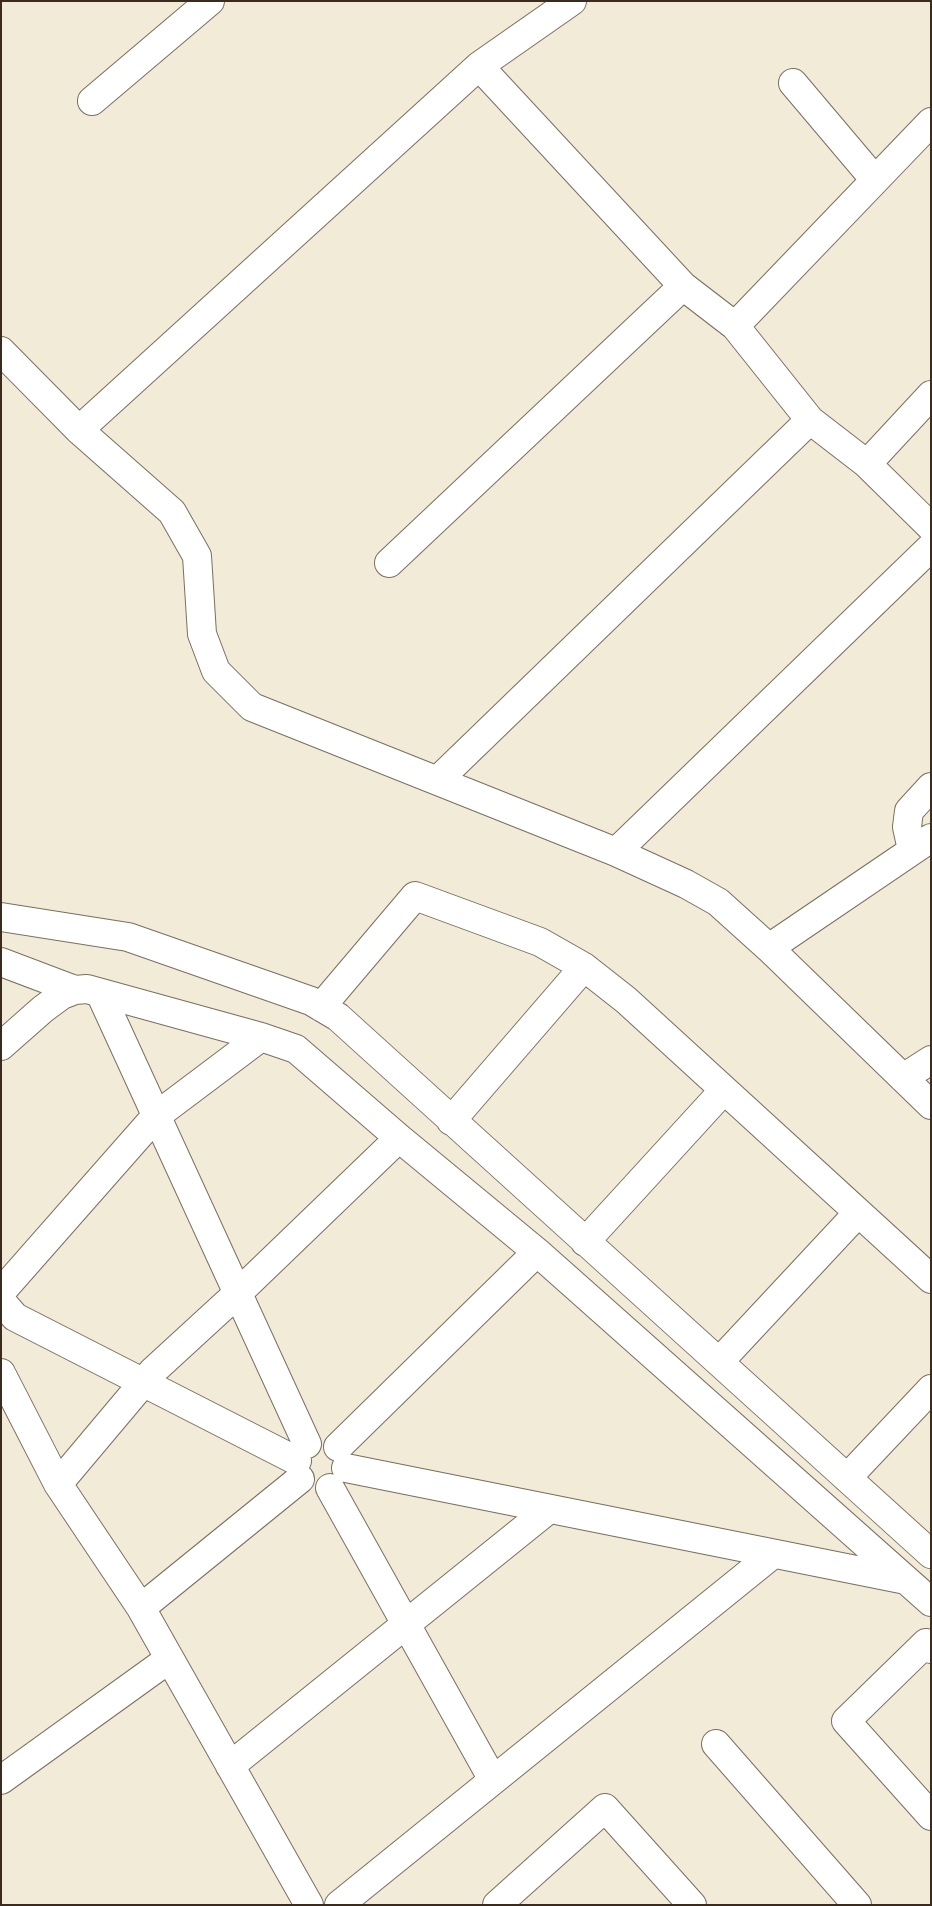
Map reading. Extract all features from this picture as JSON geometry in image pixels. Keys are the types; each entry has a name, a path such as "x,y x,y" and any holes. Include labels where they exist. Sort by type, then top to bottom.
{"street":[{"path":"92,101 210,1"},
{"path":"79,430 479,66 560,4"},
{"path":"479,66 683,286 735,326 810,420 867,464 931,527"},
{"path":"793,83 875,180"},
{"path":"735,326 931,122"},
{"path":"389,563 683,286"},
{"path":"1,351 79,430 172,512 197,556 202,634 216,671 252,707 616,852 686,884 718,902 769,948 931,1105"},
{"path":"867,464 931,395"},
{"path":"438,780 810,420"},
{"path":"616,852 931,547"},
{"path":"769,948 921,844 907,827 909,811 931,787"},
{"path":"321,1007 415,896 540,942 584,967 626,1000 931,1279"},
{"path":"1,917 128,937 312,1001 338,1017 931,1554"},
{"path":"1,962 88,991 261,1037 296,1049 399,1138 537,1252 931,1602"},
{"path":"451,1121 584,967"},
{"path":"1,1046 62,995 88,991"},
{"path":"88,991 156,1116 238,1293 310,1488 323,1490 338,1468 537,1252"},
{"path":"261,1037 156,1116 2,1298 14,1317 147,1377 300,1459"},
{"path":"904,1078 931,1060"},
{"path":"585,1242 724,1090"},
{"path":"58,1484 147,1377 238,1293 399,1138"},
{"path":"719,1362 858,1213"},
{"path":"1,1373 58,1484 141,1608 309,1905"},
{"path":"847,1478 931,1389"},
{"path":"141,1608 319,1440 332,1442 338,1468 406,1624 493,1780"},
{"path":"338,1468 907,1580"},
{"path":"230,1766 549,1509"},
{"path":"339,1905 773,1554"},
{"path":"931,1649 926,1643 846,1722 931,1816"},
{"path":"1,1780 170,1659"},
{"path":"716,1744 857,1905"},
{"path":"497,1905 605,1808 692,1905"}]}
